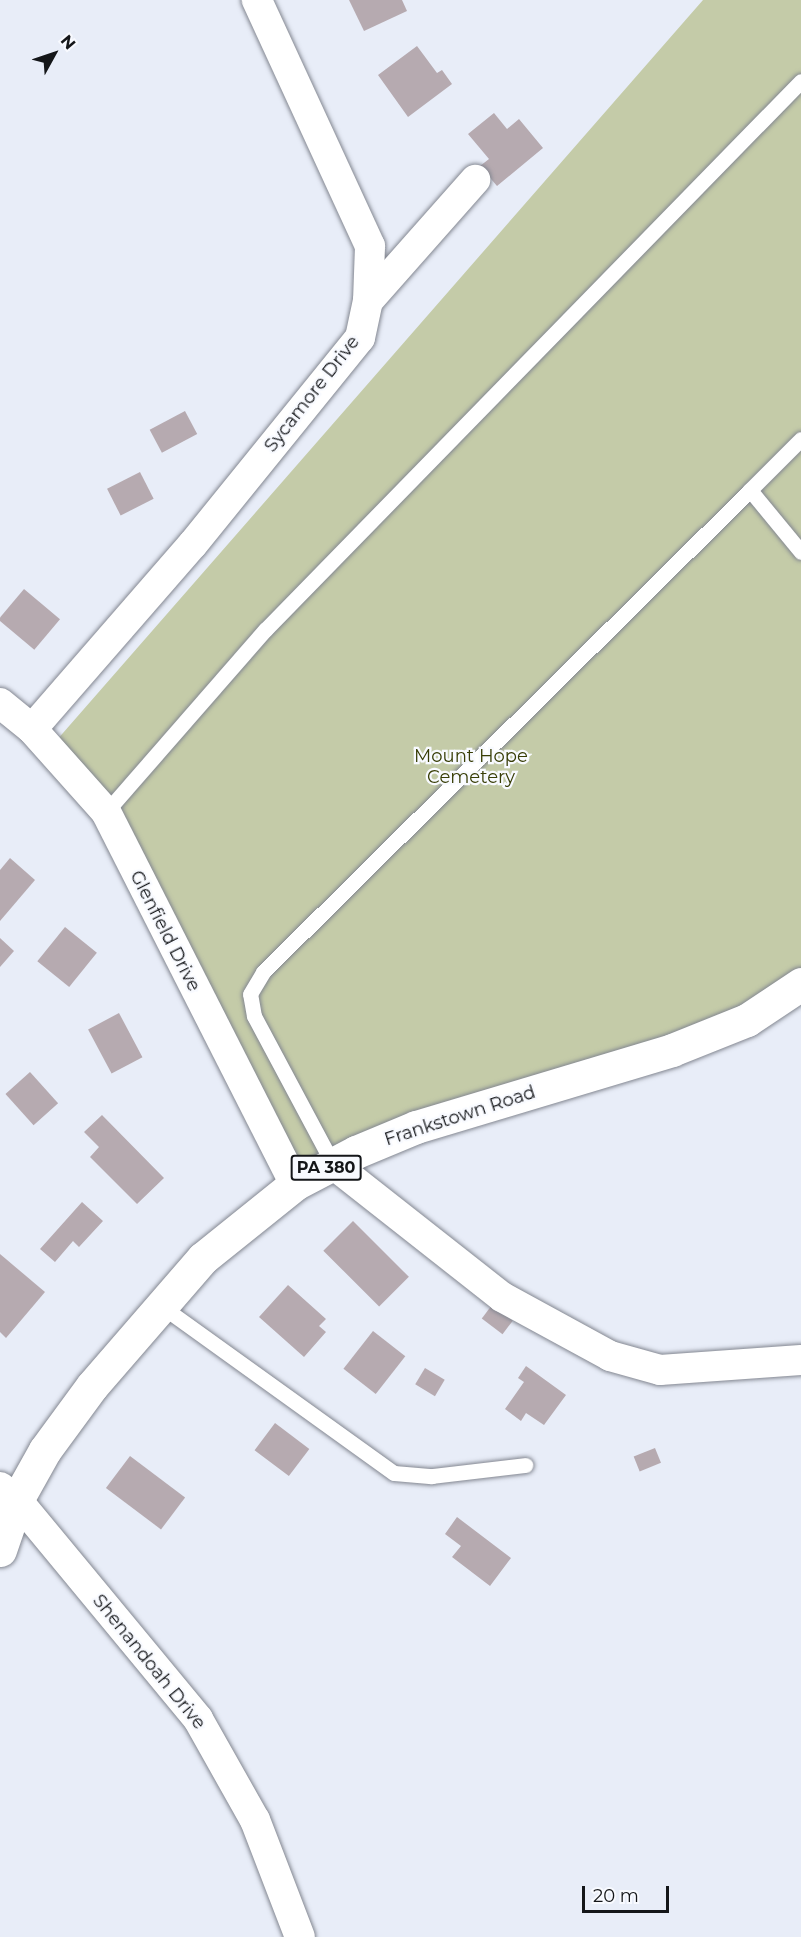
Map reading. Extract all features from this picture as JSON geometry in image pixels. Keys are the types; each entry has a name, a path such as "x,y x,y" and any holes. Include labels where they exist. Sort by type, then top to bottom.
{"main road":[{"name":"Frankstown Road","path":"0,1550 8,1494 45,1450 85,1395 160,1305 203,1258 295,1184 333,1164 416,1127 672,1050 747,1020 801,984"}],"street":[{"name":"Sycamore Drive","path":"32,729 193,544 360,338 368,301 370,246 257,0"},
{"path":"368,301 476,180"},
{"name":"Glenfield Drive","path":"0,703 32,729 106,812 295,1184"},
{"path":"333,1164 502,1297 610,1356 660,1370 801,1360"},
{"name":"Shenandoah Drive","path":"8,1494 198,1719 255,1820 300,1937"}],"lane":[{"path":"106,812 265,630 801,81"},
{"path":"333,1164 254,1016 250,994 262,972 801,439"},
{"path":"750,490 801,552"},
{"path":"160,1305 394,1473 432,1476 525,1465"}],"green space":[{"name":"Mount Hope Cemetery","path":"703,0 801,0 801,984 295,1184 141,886 49,749"}],"building":[{"path":"349,0 402,0 407,11 364,31"},
{"path":"417,46 437,73 442,70 452,84 408,117 378,75"},
{"path":"494,113 507,129 519,119 543,148 497,186 480,166 489,159 468,134"},
{"path":"185,411 197,434 162,453 150,430"},
{"path":"140,472 154,499 121,516 107,489"},
{"path":"24,589 60,619 34,650 0,621 0,618"},
{"path":"10,858 35,880 0,921 0,870"},
{"path":"65,927 97,953 69,987 37,961"},
{"path":"0,938 14,951 0,967"},
{"path":"119,1013 142,1057 112,1074 88,1029"},
{"path":"30,1072 58,1103 34,1125 5,1094"},
{"path":"102,1115 164,1178 137,1204 90,1157 99,1147 84,1132"},
{"path":"82,1202 103,1221 79,1247 73,1241 55,1262 40,1249"},
{"path":"353,1221 409,1277 379,1307 323,1251"},
{"path":"0,1254 45,1292 6,1338 0,1332"},
{"path":"288,1285 326,1319 319,1326 326,1332 304,1357 259,1317"},
{"path":"492,1305 513,1321 503,1334 482,1319"},
{"path":"373,1331 405,1356 376,1394 343,1369"},
{"path":"526,1366 566,1395 544,1425 526,1413 521,1421 505,1409 524,1382 518,1378"},
{"path":"425,1368 445,1380 435,1396 415,1384"},
{"path":"275,1423 309,1449 289,1476 255,1450"},
{"path":"655,1448 661,1463 640,1471 634,1457"},
{"path":"130,1456 185,1498 161,1529 106,1488"},
{"path":"457,1517 511,1558 490,1586 452,1557 461,1546 445,1534"}]}
